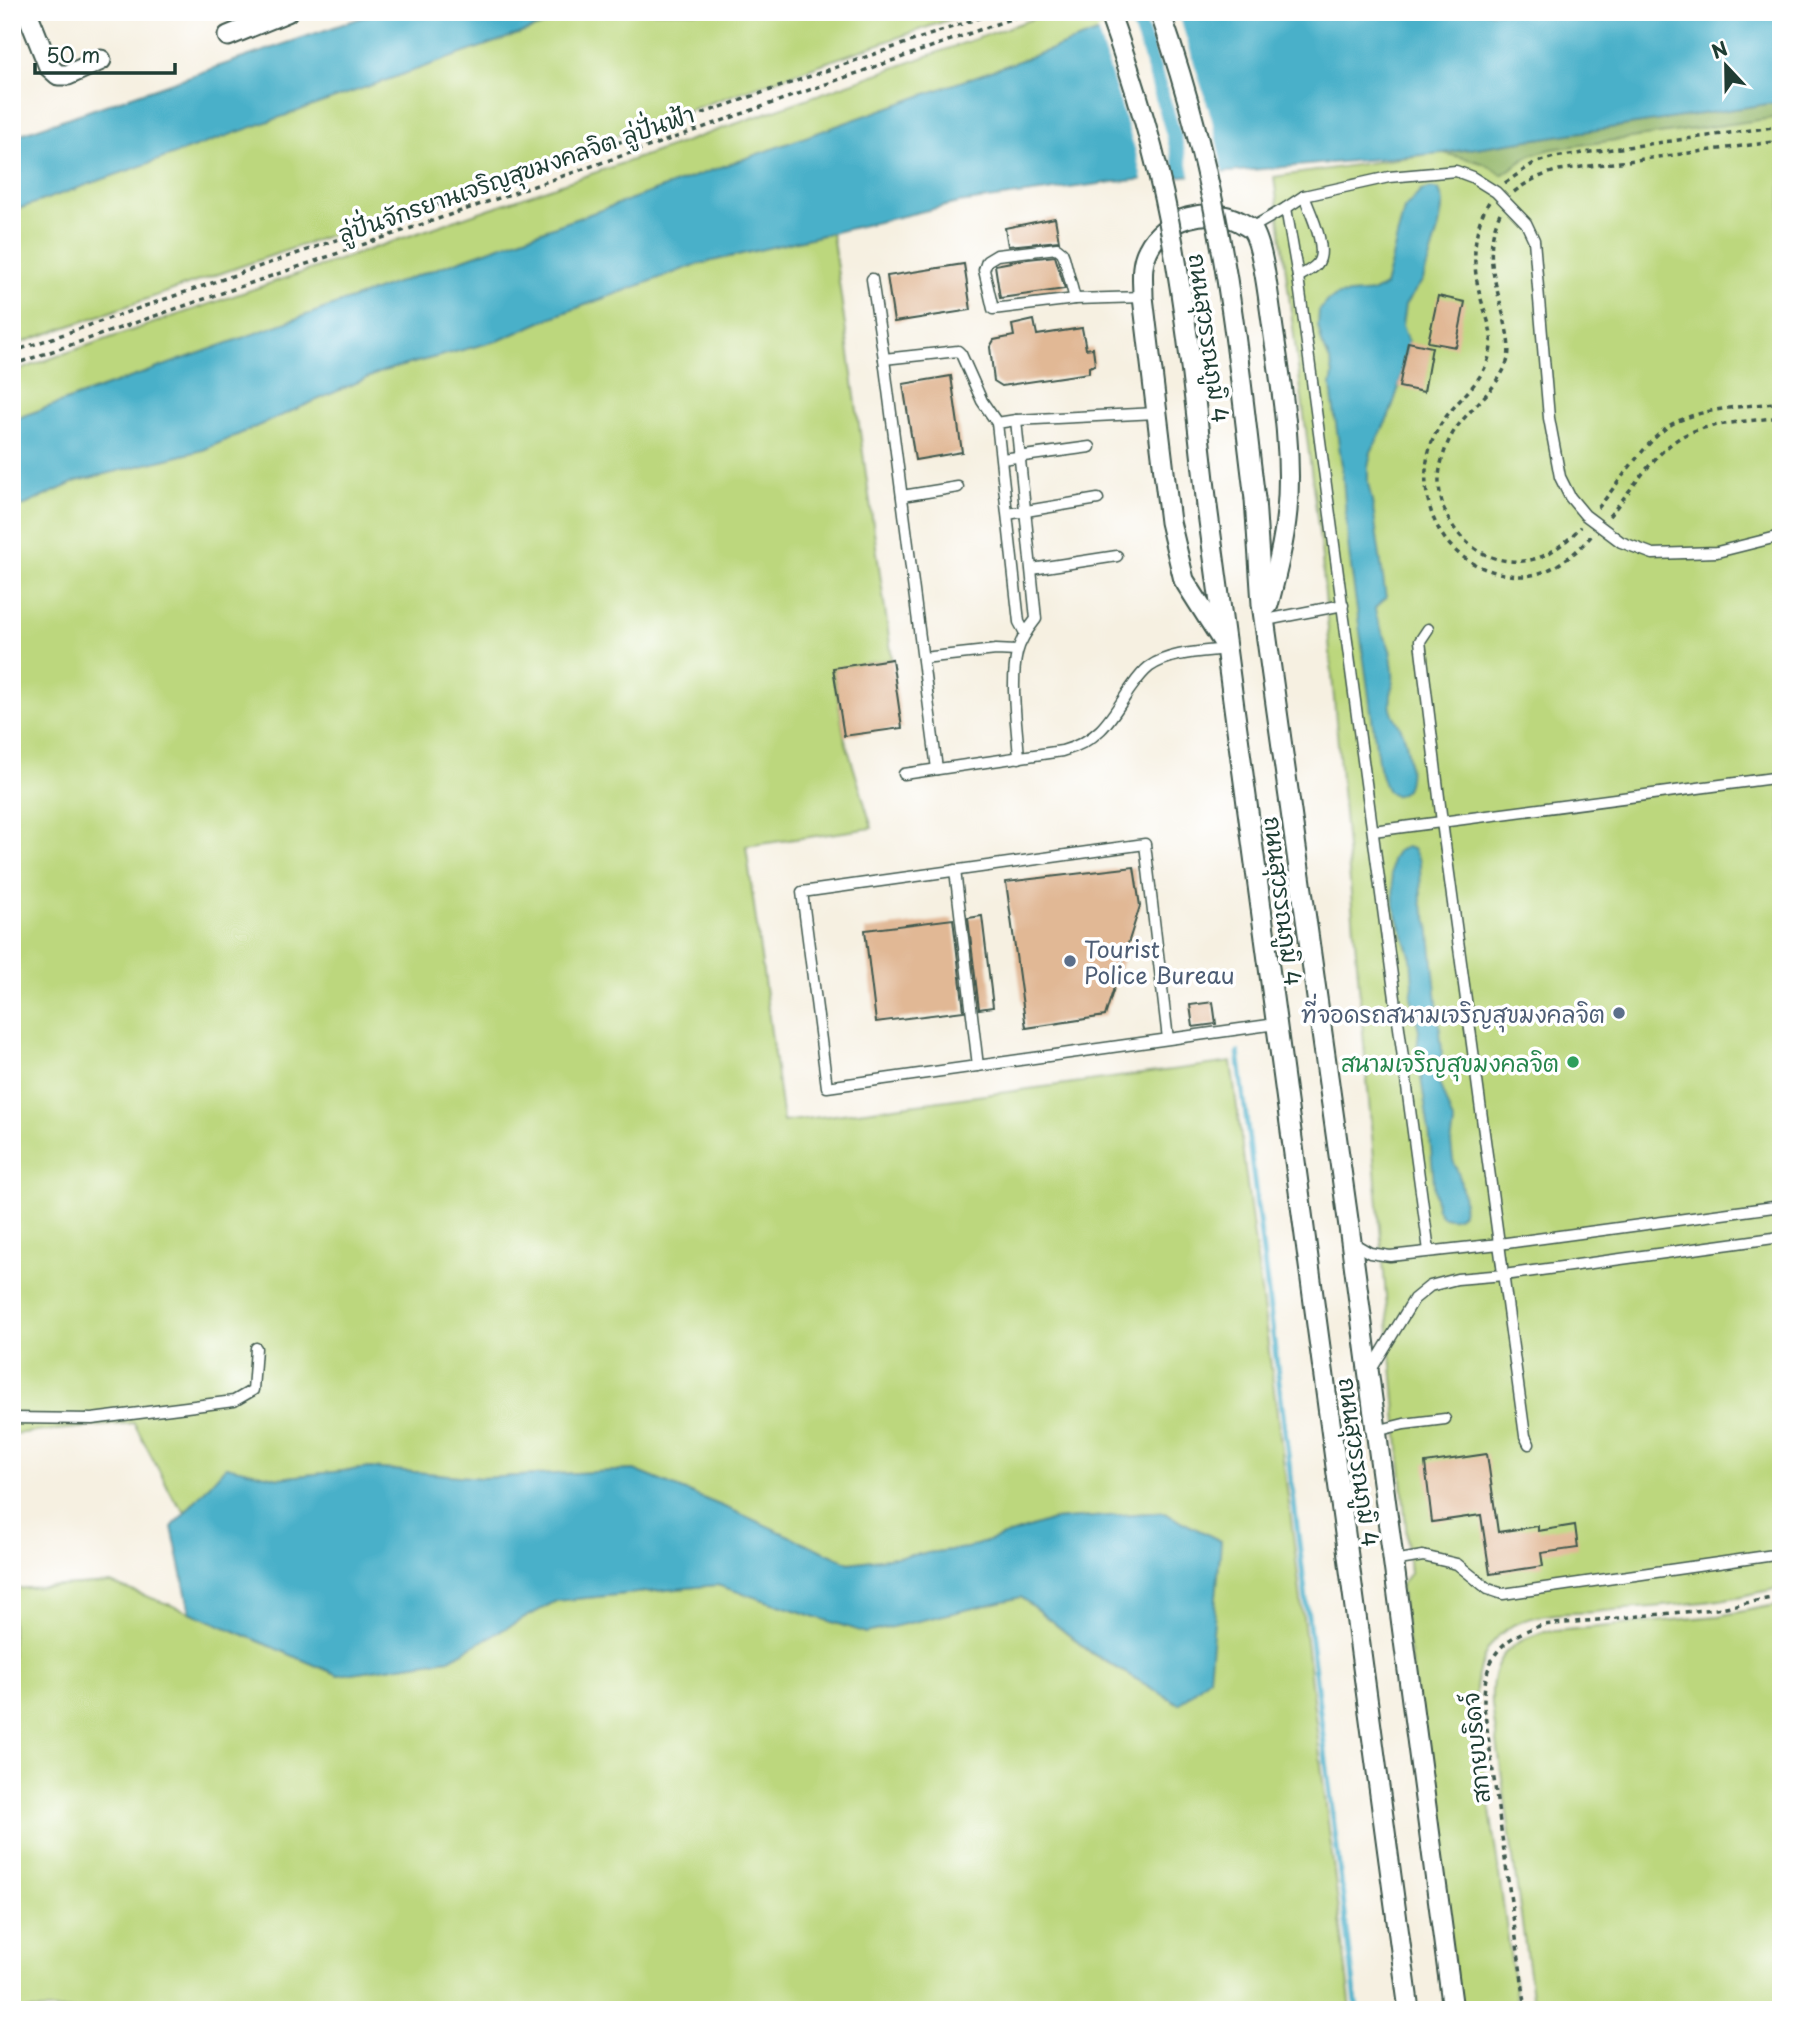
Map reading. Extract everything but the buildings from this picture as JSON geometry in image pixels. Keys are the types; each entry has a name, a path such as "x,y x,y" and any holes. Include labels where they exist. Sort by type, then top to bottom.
{"street":[{"path":"27,12 50,67 58,75 68,75 101,60"},
{"name":"ถนนสุวรรณภูมิ 4","path":"1110,12 1145,121 1169,222 1184,310 1226,648 1409,2010"},
{"name":"ถนนสุวรรณภูมิ 4","path":"1160,12 1191,110 1217,226 1232,312 1255,499 1262,604 1351,1241 1453,2010"},
{"path":"228,36 278,14"},
{"path":"1226,648 1184,580 1170,522 1143,297 1142,262 1149,247 1162,232 1180,220 1202,214 1235,219 1251,228 1260,252 1269,304 1287,436 1289,478 1283,544 1266,618"}],"lane":[{"path":"1251,228 1304,196 1389,177 1456,171 1472,177 1496,192 1506,202 1526,223 1534,240 1549,418 1560,477 1570,497 1589,518 1621,542 1653,554 1717,552 1781,536"},
{"path":"1298,277 1319,263 1322,254 1304,196"},
{"path":"1286,208 1343,605 1429,1251"},
{"path":"1075,299 1064,257 1057,248 997,255 985,265 993,309 1075,299 1143,297"},
{"path":"872,279 937,769"},
{"path":"884,359 958,351 982,401 997,423 1019,622 1026,633"},
{"path":"997,423 1157,413"},
{"path":"1016,420 1036,620 1017,650 1014,675 1019,758"},
{"path":"1002,459 1090,447"},
{"path":"902,496 958,487"},
{"path":"1008,514 1098,499"},
{"path":"1032,569 1117,556"},
{"path":"1266,618 1343,605"},
{"path":"1429,629 1420,641 1442,822 1525,1436 1529,1444"},
{"path":"904,774 1062,751 1090,740 1105,727 1134,682 1147,668 1183,654 1226,648"},
{"path":"923,658 1017,650"},
{"path":"1373,831 1781,777"},
{"path":"1168,1039 1145,844 802,892 827,1087 1276,1024"},
{"path":"955,870 978,1066"},
{"path":"1351,1241 1370,1253 1390,1256 1781,1206"},
{"path":"1368,1374 1414,1299 1430,1286 1457,1279 1781,1237"},
{"path":"12,1418 92,1419 234,1401 253,1390 256,1348"},
{"path":"1375,1431 1445,1419"},
{"path":"1393,1561 1423,1556 1457,1564 1488,1589 1503,1594 1781,1554"}],"path":[{"path":"12,352 996,12"},
{"name":"ลู่ปั่นจักรยานเจริญสุขมงคลจิต ลู่ปั่นฟ้า","path":"12,365 1030,12"},
{"path":"1781,126 1554,157 1520,171 1496,192 1485,210 1475,244 1475,272 1490,323 1492,344 1489,362 1480,378 1442,421 1432,443 1426,476 1429,508 1434,523 1446,541 1467,560 1483,569 1524,576 1545,571 1577,553 1665,449 1683,435 1703,428 1781,417"},
{"path":"1781,141 1559,170 1542,175 1514,192 1498,216 1490,246 1492,270 1509,340 1508,359 1495,386 1456,428 1446,449 1439,479 1443,507 1457,534 1476,550 1493,559 1510,561 1540,557 1567,541 1653,440 1673,424 1699,414 1781,402"},
{"name":"สกายบริดจ์","path":"1526,2010 1484,1707 1486,1673 1491,1661 1511,1638 1525,1630 1543,1625 1716,1609 1781,1596"}],"green space":[{"path":"581,12 971,12 12,346 12,211"},
{"path":"1052,12 1156,12 12,420 12,373 670,147"},
{"name":"สนามเจริญสุขมงคลจิต","path":"1781,102 1781,1588 1697,1603 1527,1619 1507,1629 1490,1645 1478,1676 1476,1710 1518,2010 1460,2010 1400,1586 1410,1573 1321,549 1274,177"},
{"path":"1781,102 1781,117 1552,149 1530,155 1502,175 1482,163 1443,153"},
{"path":"832,233 892,659 833,669 844,736 872,828 746,846 783,1122 1231,1062 1292,1527 1351,2010 12,2010 12,1589 110,1583 190,1612 338,1675 449,1659 556,1601 717,1585 866,1633 1021,1597 1092,1654 1179,1704 1221,1541 1162,1512 1053,1520 967,1548 849,1563 634,1470 481,1478 370,1468 279,1478 227,1467 185,1512 174,1499 134,1423 12,1434 12,511 77,481 203,450 383,371 500,340 552,317 695,265"},
{"path":"1781,1604 1781,2010 1534,2010 1492,1705 1496,1667 1518,1643 1544,1632 1718,1616"}],"water":[{"path":"378,12 581,12 12,211 12,137"},
{"path":"1156,12 1781,12 1781,102 1443,153 1114,182 958,203 695,265 552,317 500,340 383,371 203,450 77,481 12,511 12,420"},
{"path":"1431,188 1439,190 1443,202 1439,227 1423,280 1405,305 1402,326 1408,342 1399,387 1389,416 1371,452 1368,467 1368,483 1386,598 1375,608 1391,654 1391,709 1405,739 1409,764 1407,787 1398,795 1393,795 1386,788 1379,768 1349,553 1342,466 1331,385 1333,375 1318,326 1319,311 1327,301 1338,295 1374,292 1385,286 1404,209 1421,191"},
{"path":"1406,847 1413,849 1420,861 1421,903 1429,924 1442,1051 1438,1080 1454,1124 1451,1144 1453,1160 1464,1200 1462,1213 1452,1218 1441,1216 1436,1207 1430,1138 1417,1051 1419,1030 1411,997 1411,958 1394,906 1392,860 1397,851"},
{"path":"226,1466 279,1478 370,1468 481,1478 634,1470 849,1563 967,1548 1053,1520 1162,1512 1221,1541 1209,1678 1179,1704 1092,1653 1021,1597 866,1633 717,1585 556,1601 449,1659 338,1675 190,1612 172,1527"}],"pier":[{"path":"1178,12 1212,120 1224,176 1191,179 1181,133 1143,13"},
{"path":"1129,18 1142,54 1177,180 1143,183 1135,149 1097,30"}],"waterway":[{"path":"1238,1052 1357,2010"}],"place":[{"name":"Tourist Police Bureau","path":"1070,961"},
{"name":"ที่จอดรถสนามเจริญสุขมงคลจิต","path":"1619,1013"},
{"name":"สนามเจริญสุขมงคลจิต","path":"1573,1062"}]}
